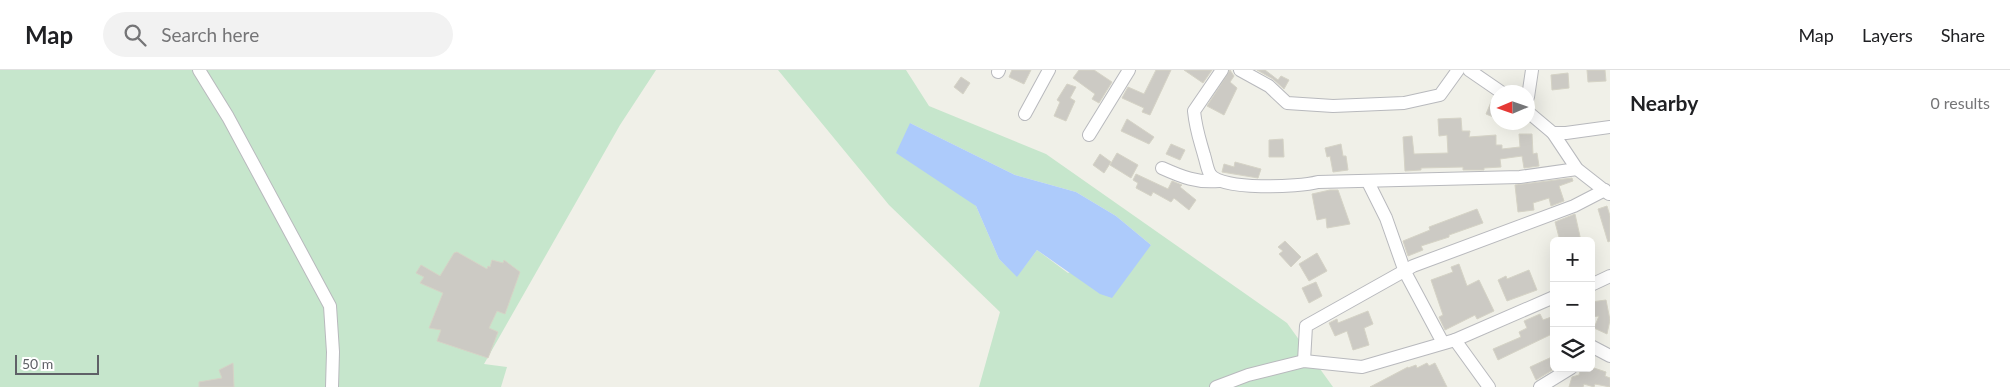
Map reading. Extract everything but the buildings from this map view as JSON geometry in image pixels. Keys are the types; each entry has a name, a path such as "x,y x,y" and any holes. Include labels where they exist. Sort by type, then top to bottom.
{"street":[{"path":"199,70 228,117 330,306 333,352 332,387"},
{"path":"1025,114 1049,70"},
{"path":"1089,135 1129,70"},
{"path":"1219,181 1210,174 1196,135 1194,111 1222,70"},
{"path":"1240,70 1269,86 1287,103 1333,106 1404,103 1440,95 1458,70"},
{"path":"1469,70 1491,85"},
{"path":"1530,85 1532,70"},
{"path":"1304,361 1306,326 1413,266 1607,192 1577,169 1553,133 1535,118"},
{"path":"1553,133 1566,134 1610,128"},
{"path":"1162,168 1186,179 1262,187 1300,187 1318,182 1520,177 1577,169"},
{"path":"1368,182 1386,218 1405,272 1449,342 1489,387"},
{"path":"1595,283 1610,276"},
{"path":"1216,387 1248,375 1304,361 1362,367 1449,342 1550,299"},
{"path":"1595,351 1610,356"},
{"path":"1540,387 1564,372"}],"green space":[{"path":"0,70 656,70 620,125 484,364 507,367 501,387 0,387"},
{"path":"778,70 906,70 929,106 1046,154 1287,323 1333,387 979,387 1000,312 889,205","holes":["910,123 1015,175 1076,192 1116,216 1151,245 1068,273 1037,250 1017,276 999,259 976,206"]}],"water":[{"path":"910,123 1015,175 1076,192 1116,216 1151,245 1112,298 1100,294 1037,250 1017,277 999,259 976,206 896,153"}]}
